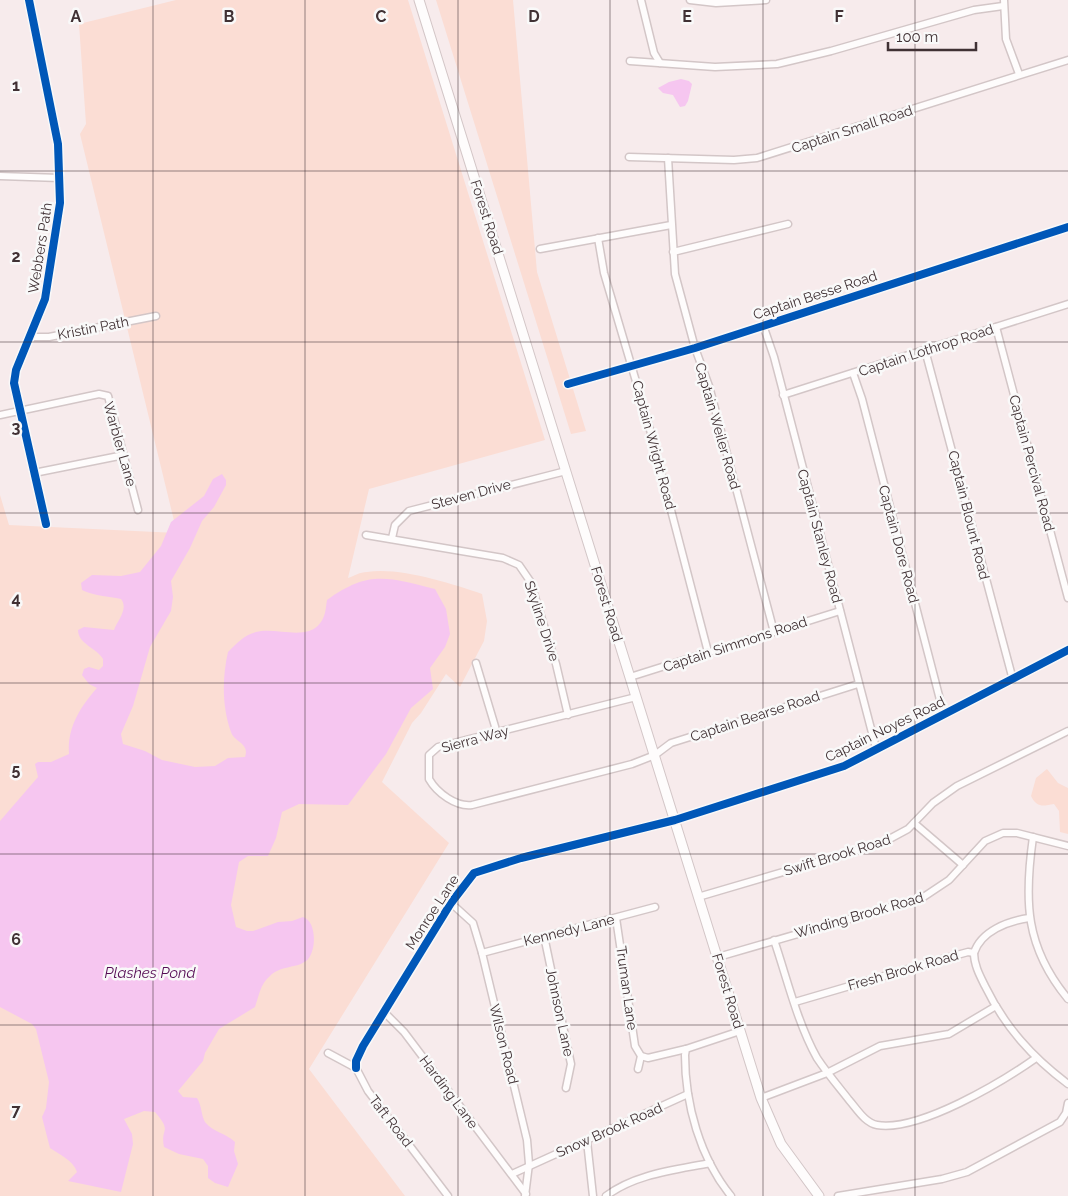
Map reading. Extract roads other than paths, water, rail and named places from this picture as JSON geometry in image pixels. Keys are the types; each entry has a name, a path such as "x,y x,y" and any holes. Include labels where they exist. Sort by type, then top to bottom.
{"main road":[{"name":"Forest Road","path":"419,0 761,1098 781,1144 819,1196"}],"street":[{"name":"Webbers Path","path":"29,0 55,120 60,178 60,203 50,278 45,299 14,377 19,411 46,524"},
{"path":"641,0 654,53 660,63"},
{"path":"690,0 716,3 766,0"},
{"path":"630,61 660,63 664,65 715,67 776,64 831,52 1004,3 1006,39 1019,74"},
{"name":"Captain Small Road","path":"629,157 734,160 756,158 1068,60"},
{"name":"Captain Weiler Road","path":"668,158 675,274 695,348 709,386 774,632"},
{"path":"0,176 60,178"},
{"path":"673,252 788,224"},
{"path":"540,249 671,225"},
{"name":"Captain Besse Road","path":"568,384 695,348 1068,227"},
{"name":"Captain Wright Road","path":"598,238 604,273 633,366 708,652"},
{"name":"Captain Lothrop Road","path":"783,395 1068,305"},
{"name":"Kristin Path","path":"30,337 49,337 156,316"},
{"name":"Captain Stanley Road","path":"763,325 774,357 876,748"},
{"name":"Captain Percival Road","path":"996,327 1068,598"},
{"name":"Captain Blount Road","path":"925,350 1013,680"},
{"name":"Captain Dore Road","path":"853,373 944,715"},
{"name":"Warbler Lane","path":"0,415 105,395 110,399 138,510"},
{"path":"34,473 124,455"},
{"name":"Steven Drive","path":"392,538 395,525 409,511 566,471"},
{"name":"Skyline Drive","path":"366,535 504,558 519,565 530,581 556,664 568,714"},
{"name":"Captain Simmons Road","path":"630,677 840,611"},
{"name":"Captain Noyes Road","path":"675,820 844,766 1068,650"},
{"path":"476,663 497,733"},
{"name":"Captain Bearse Road","path":"654,755 671,743 858,684"},
{"name":"Sierra Way","path":"636,697 446,745 432,752 427,760 431,783 459,804 472,805 632,764 654,755"},
{"name":"Swift Brook Road","path":"698,897 882,843 901,834 914,824 933,803 957,786 1068,731"},
{"name":"Monroe Lane","path":"356,1068 357,1057 468,878 481,870 675,820"},
{"path":"914,824 963,865"},
{"name":"Winding Brook Road","path":"718,957 922,898 939,888 980,845 996,835 1009,832 1068,846"},
{"path":"1033,837 1027,885 1029,918 1042,961 1068,999"},
{"name":"Wilson Road","path":"451,903 473,923 482,953 526,1133 529,1164 525,1195"},
{"name":"Kennedy Lane","path":"482,953 655,907"},
{"name":"Truman Lane","path":"616,918 635,1046 641,1056"},
{"name":"Fresh Brook Road","path":"795,1002 968,952 974,953 982,939 995,930 1010,922 1029,918"},
{"name":"Johnson Lane","path":"544,936 571,1064 566,1088"},
{"path":"774,940 807,1034 827,1073 869,1121 877,1125 889,1125 920,1118 952,1108 1016,1072 1036,1058"},
{"path":"974,953 982,979 1012,1032 1036,1058 1068,1084"},
{"path":"761,1098 827,1073 880,1046 949,1034 996,1006"},
{"name":"Harding Lane","path":"384,1012 404,1032 512,1174 525,1195"},
{"path":"638,1069 641,1056 648,1058 686,1049 740,1031"},
{"path":"686,1049 688,1094 710,1164 727,1195"},
{"path":"328,1053 356,1068"},
{"name":"Taft Road","path":"356,1068 368,1091 448,1196"},
{"name":"Snow Brook Road","path":"529,1164 587,1141 688,1094"},
{"path":"838,1196 942,1179 967,1172 1060,1122 1068,1104"},
{"path":"587,1141 593,1196"},
{"path":"512,1174 529,1164"},
{"path":"606,1196 619,1186 638,1179 710,1164"}],"water":[{"path":"681,79 692,84 688,101 685,106 680,107 673,95 663,93 658,88 669,82"},
{"name":"Plashes Pond","path":"222,474 226,480 226,485 214,507 202,521 190,548 171,581 173,597 171,611 150,647 133,706 121,734 123,744 145,751 162,760 195,767 215,766 228,758 245,757 244,746 231,732 226,713 224,682 228,652 252,633 265,631 294,633 312,630 319,625 324,616 327,600 341,590 355,584 367,580 391,579 435,589 446,609 450,634 445,647 430,668 433,689 411,708 386,754 348,805 299,804 282,812 276,838 268,856 248,856 239,862 231,905 236,927 253,931 278,922 292,921 303,917 311,924 314,945 310,957 306,961 279,970 267,979 260,990 255,1007 219,1029 205,1053 203,1061 178,1091 183,1097 197,1098 205,1122 235,1142 234,1151 238,1164 228,1187 215,1183 208,1178 208,1166 203,1159 179,1154 164,1147 165,1127 155,1112 144,1111 124,1119 132,1134 133,1144 121,1192 68,1181 77,1172 69,1161 50,1148 42,1117 46,1108 49,1082 36,1029 32,1024 0,1007 0,821 38,777 35,764 38,762 51,762 69,754 72,727 80,710 97,688 89,684 82,675 84,669 89,667 99,670 103,666 103,659 81,639 78,630 84,627 114,630 122,615 124,607 121,599 96,595 82,590 81,583 92,575 121,576 140,572 161,546 171,522 204,496 213,479"}]}
